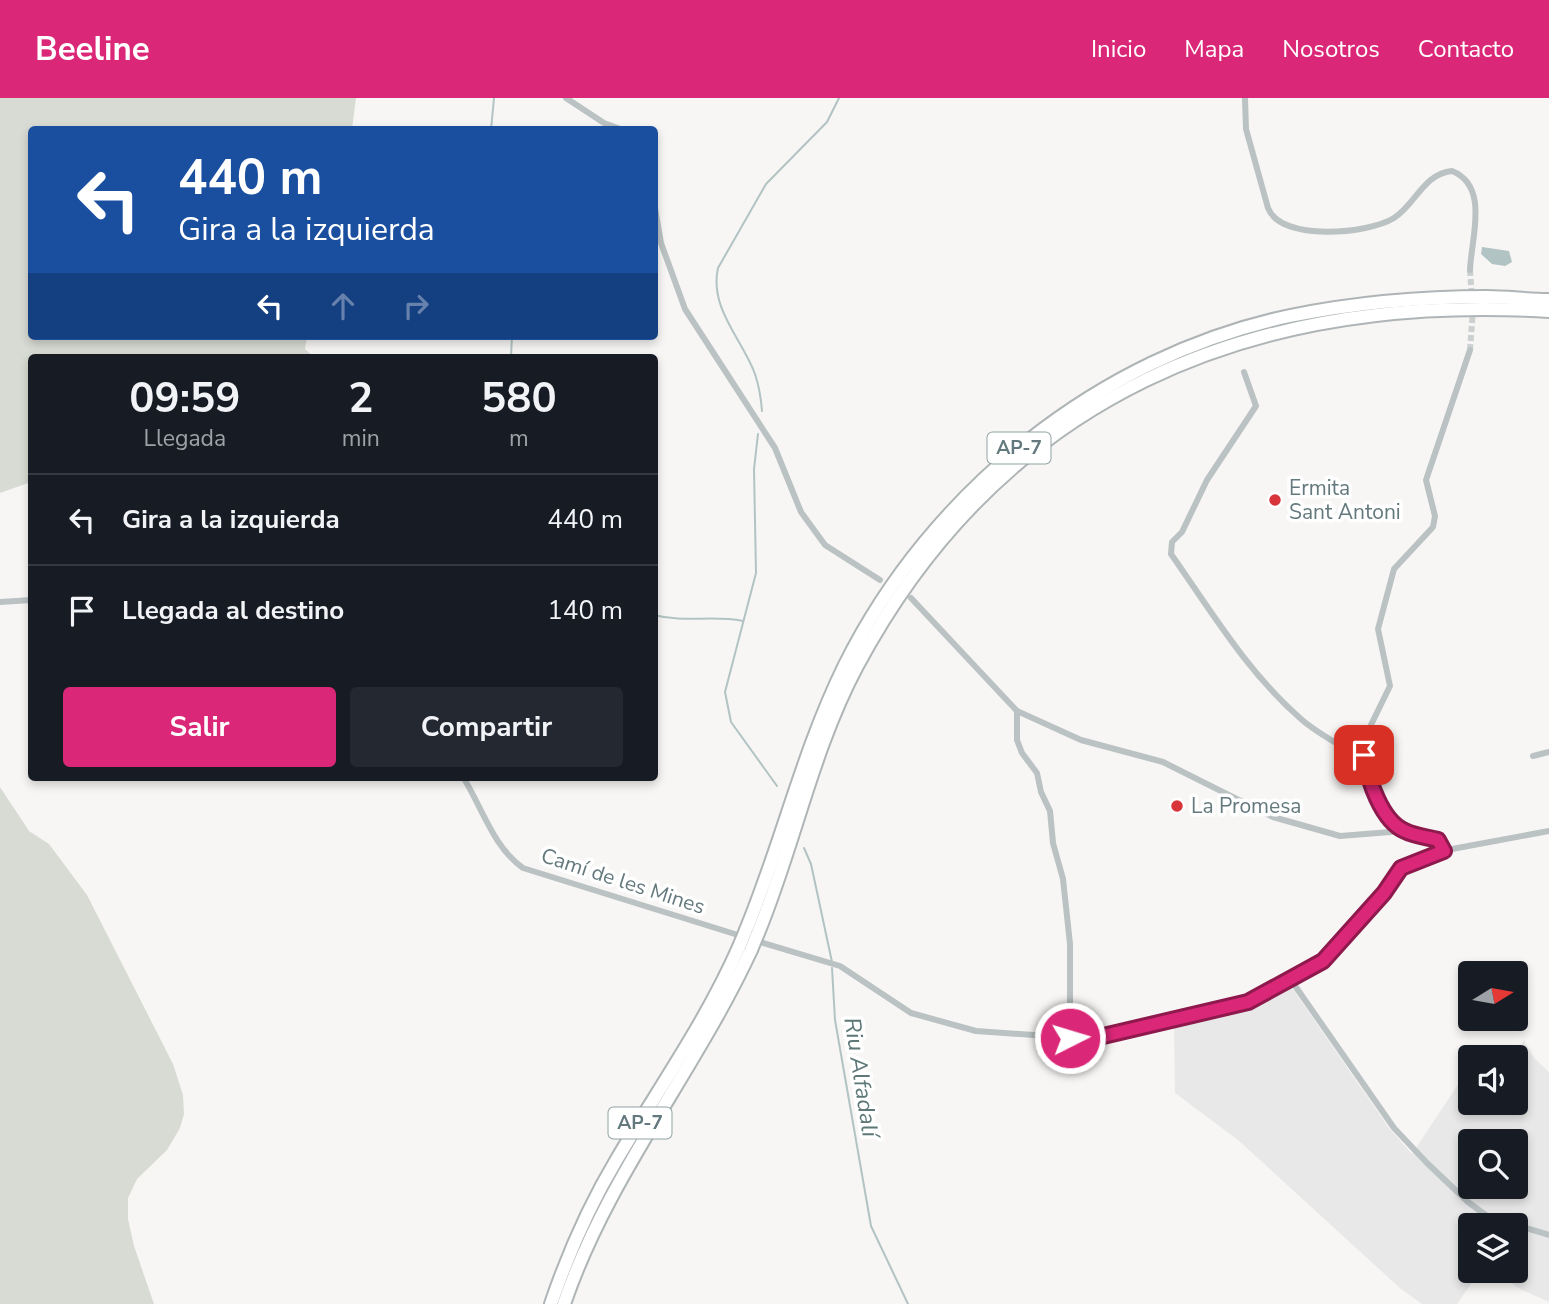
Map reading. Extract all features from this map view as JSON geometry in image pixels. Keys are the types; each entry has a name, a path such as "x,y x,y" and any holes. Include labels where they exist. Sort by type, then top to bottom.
{"highway":[{"name":"AP-7","path":"564,1304 588,1245 629,1166 708,1036 749,940 825,710 868,624 943,522 993,471 1077,405 1144,369 1245,327 1330,309 1414,300 1489,297 1549,300"},
{"name":"AP-7","path":"551,1304 577,1238 616,1161 696,1032 776,890 825,741 856,667 924,563 987,491 1027,456 1087,412 1166,370 1240,341 1290,327 1394,313 1475,308 1549,312"}],"street":[{"path":"566,98 612,126"},
{"path":"1245,98 1246,129 1268,208 1274,219 1286,226 1321,232 1386,221 1400,213 1434,176 1452,171 1467,183 1476,204 1470,270"},
{"path":"658,225 661,243 685,309 775,448 801,512 825,545 880,580"},
{"path":"1403,831 1381,804 1364,757 1368,731 1390,686 1377,634 1389,582 1397,565 1433,527 1435,516 1426,481 1469,349"},
{"path":"1244,372 1256,405 1207,480 1182,532 1172,542 1171,554 1248,663 1274,695 1303,722 1364,757"},
{"path":"911,598 1017,711 1081,740 1163,762 1276,818 1340,836 1403,831 1438,840 1444,851"},
{"path":"0,601 28,600"},
{"path":"1017,711 1017,740 1037,773 1041,792 1050,811 1053,843 1063,879 1070,944 1070,1038 1099,1037 1248,1002 1334,952 1384,893 1401,868 1444,851 1549,831"},
{"path":"1533,756 1549,752"},
{"name":"Camí de les Mines","path":"465,781 498,842 513,861 523,868 749,940 840,965 911,1013 976,1031 1070,1038"},
{"path":"1290,980 1394,1128 1427,1163 1487,1216 1549,1235"}],"shaded area":[{"path":"0,98 356,98 352,126 28,126 28,340 306,340 305,349 311,354 28,354 28,483 0,493"},
{"path":"1482,247 1509,251 1512,262 1505,266 1492,264 1481,254"},
{"path":"0,787 29,831 49,844 87,895 173,1064 183,1095 184,1114 180,1128 167,1150 137,1179 128,1198 128,1219 134,1246 154,1304 0,1304"},
{"path":"1285,988 1292,988 1389,1128 1412,1154 1458,1085 1458,1115 1528,1115 1528,1047 1534,1058 1549,1072 1549,1302 1512,1283 1528,1283 1528,1213 1458,1213 1458,1283 1472,1283 1457,1304 1422,1304 1401,1289 1238,1140 1175,1093 1174,1024 1256,1004"}],"waterway":[{"path":"491,126 494,98"},
{"path":"762,411 755,374 722,310 716,283 718,268 766,184 827,122 839,98"},
{"path":"511,354 512,340"},
{"path":"758,434 754,469 756,573 725,692 731,722 777,786"},
{"path":"658,616 743,621"},
{"name":"Riu Alfadalí","path":"804,848 811,864 832,962"},
{"name":"Riu Alfadalí","path":"832,968 835,1020 871,1226 908,1304"}],"tunnel":[{"path":"1470,270 1472,299"},
{"path":"1470,350 1473,310"}],"place":[{"name":"Ermita Sant Antoni","path":"1275,500"},
{"name":"La Promesa","path":"1177,806"}],"route":[{"path":"1070,1038 1090,1039 1264,996 1315,967 1334,952 1384,893 1401,868 1419,858 1444,851 1438,840 1403,831 1387,813 1375,791 1364,755"}]}
